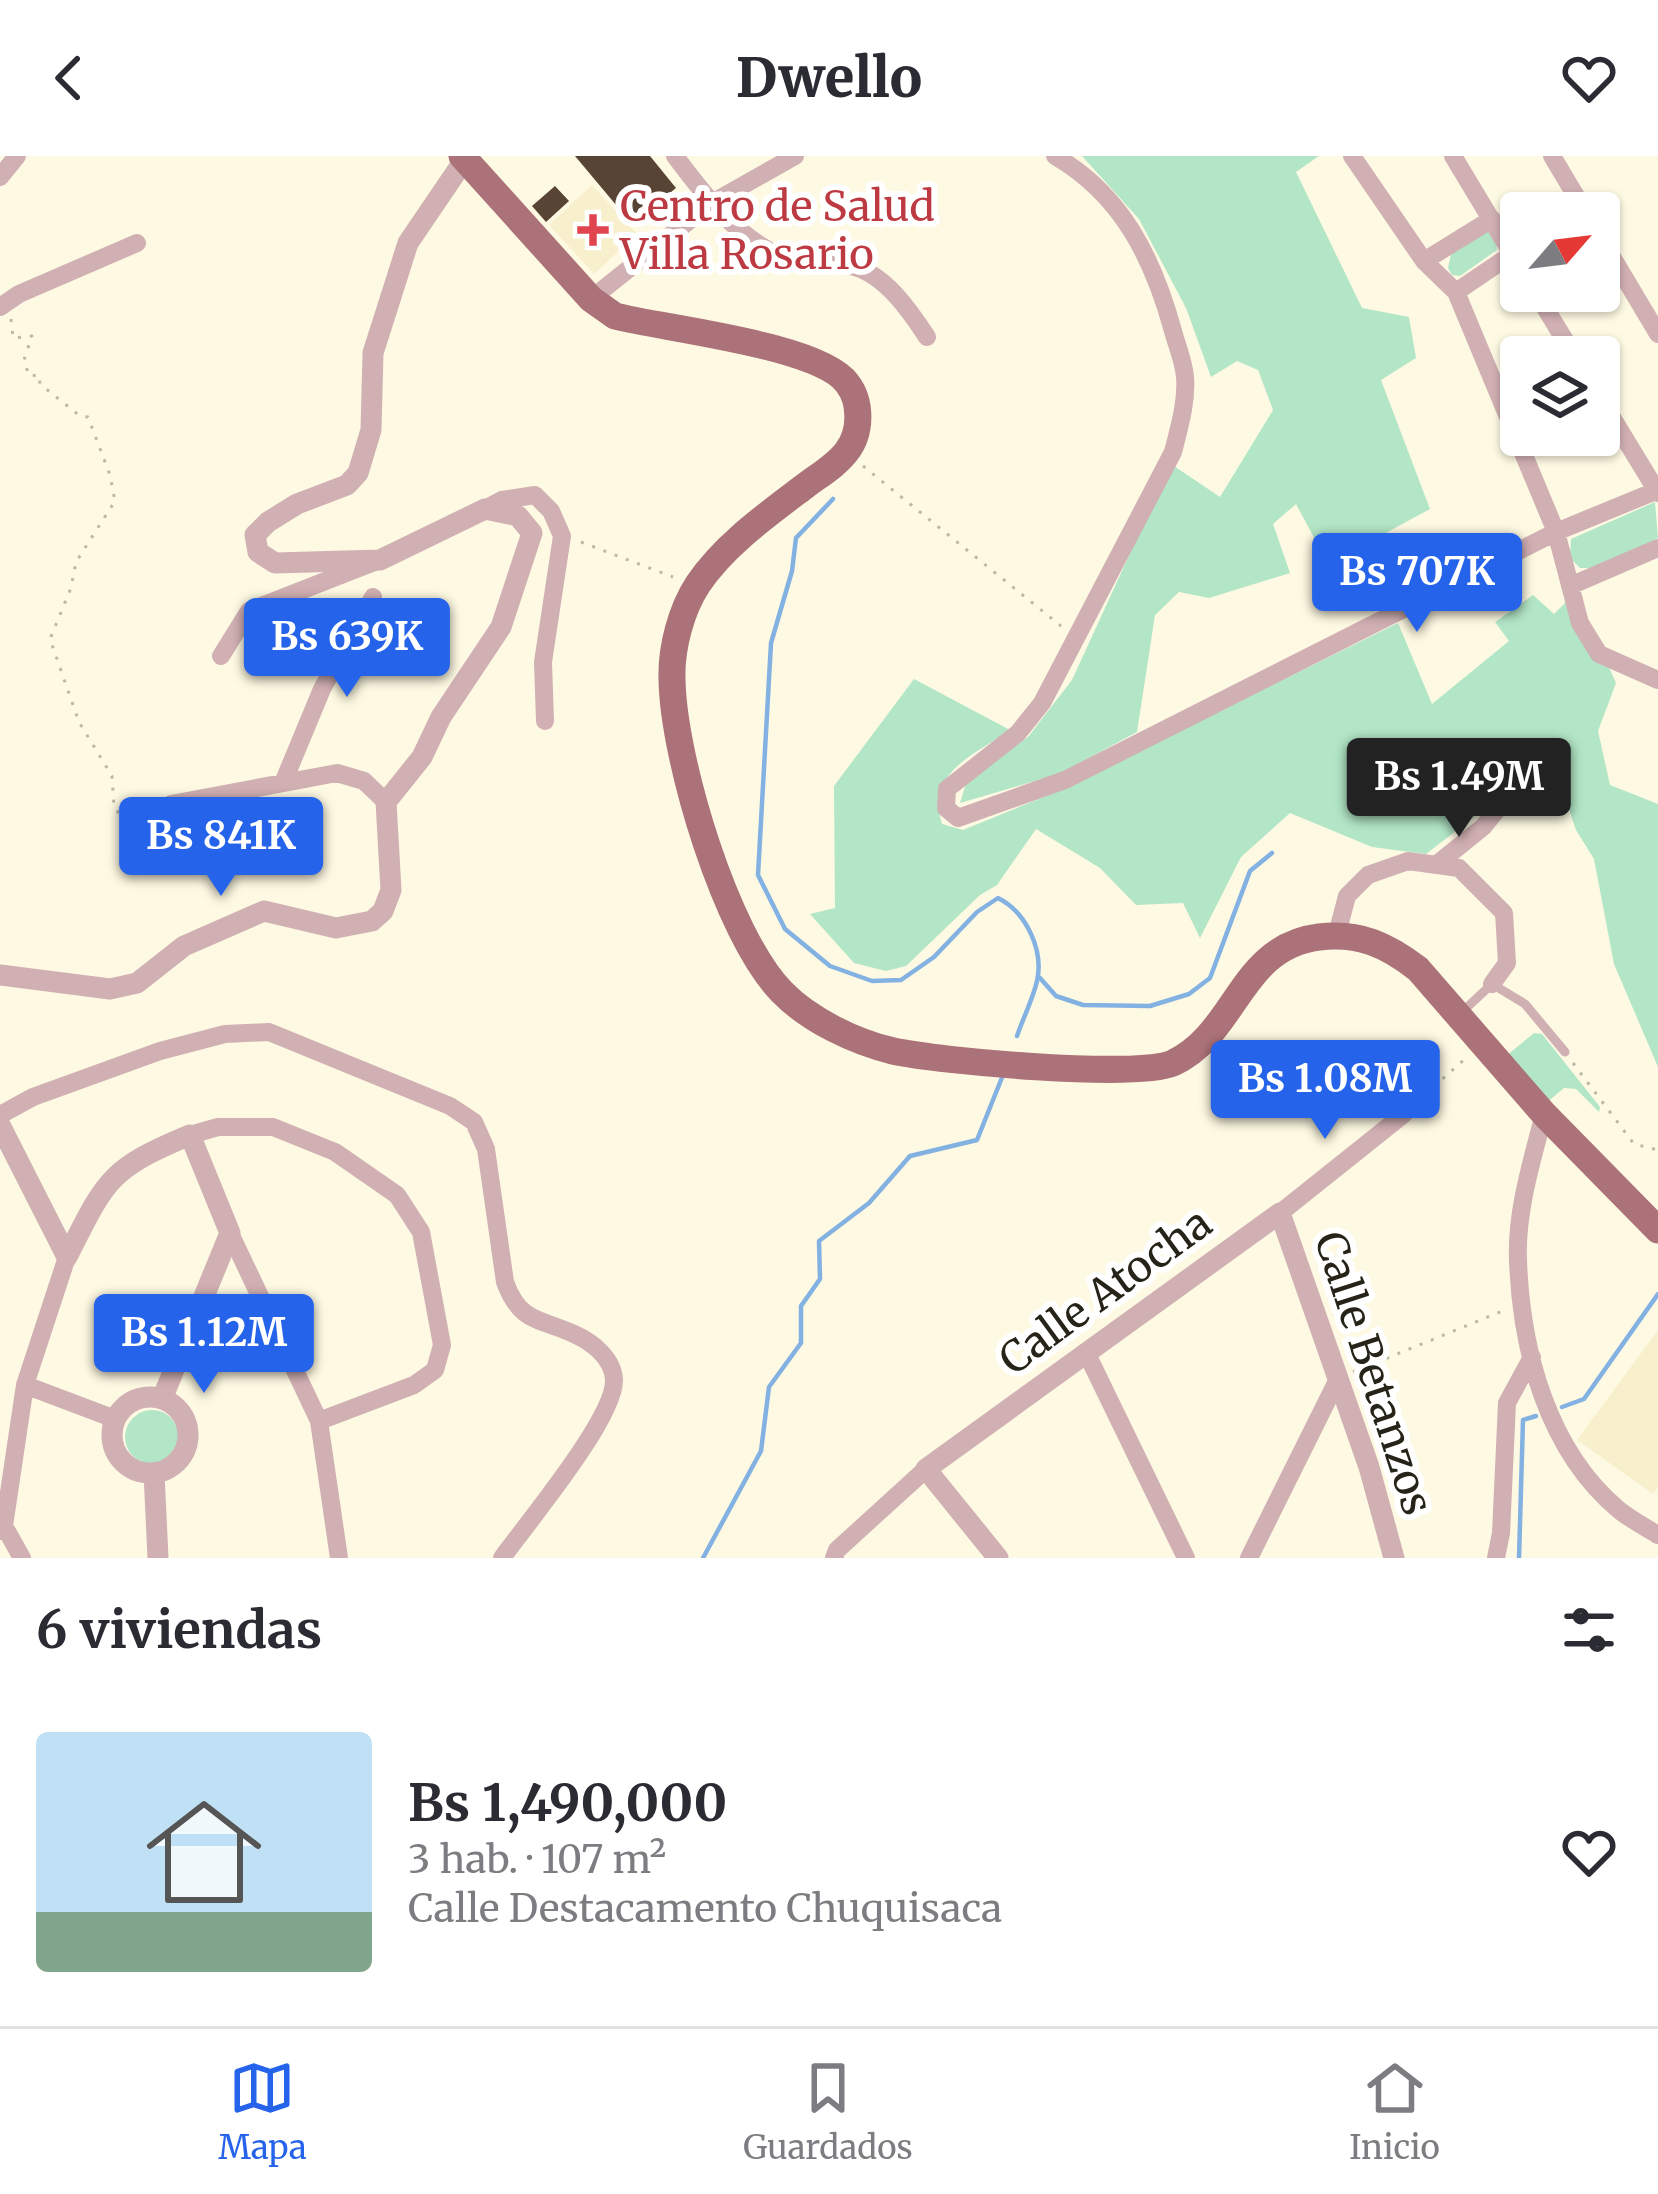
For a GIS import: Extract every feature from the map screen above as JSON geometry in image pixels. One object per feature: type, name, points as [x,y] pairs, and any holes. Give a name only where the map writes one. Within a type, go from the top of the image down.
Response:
[{"type":"main road","points":[[464,157],[591,299],[615,316],[793,353],[822,364],[847,382],[857,404],[858,424],[846,452],[730,548],[698,584],[679,624],[672,677],[680,744],[710,856],[751,950],[782,993],[826,1025],[891,1050],[968,1061],[1093,1068],[1167,1066],[1190,1054],[1211,1033],[1258,966],[1277,950],[1303,939],[1337,934],[1366,938],[1394,950],[1418,969],[1544,1114],[1658,1230]]},
{"type":"street","points":[[0,177],[17,156]]},
{"type":"street","points":[[675,156],[710,204],[760,245],[786,260],[858,268],[904,301],[927,337]]},
{"type":"street","points":[[1055,156],[1081,171],[1118,206],[1140,240],[1168,310],[1186,376],[1182,418],[1173,452],[1118,549],[1042,703],[1018,733],[947,789],[946,808],[958,818],[1065,780],[1556,532],[1658,491],[1620,430]]},
{"type":"street","points":[[1352,156],[1424,261],[1456,292],[1556,532],[1580,623],[1599,655],[1658,680]]},
{"type":"street","points":[[1453,156],[1500,232]]},
{"type":"street","points":[[1552,156],[1573,192]]},
{"type":"street","points":[[380,560],[275,563],[259,551],[256,536],[268,522],[297,504],[347,484],[358,473],[371,430],[373,353],[408,243],[464,157]]},
{"type":"street","points":[[591,299],[710,204],[786,157]]},
{"type":"street","points":[[1424,261],[1492,219]]},
{"type":"street","points":[[0,307],[19,294],[136,243]]},
{"type":"street","points":[[1456,292],[1500,270]]},
{"type":"street","points":[[1620,270],[1658,334]]},
{"type":"street","points":[[221,656],[249,610],[380,560],[502,500],[535,495],[550,511],[562,536],[543,662],[545,722]]},
{"type":"street","points":[[0,975],[110,989],[137,983],[184,946],[264,911],[336,928],[372,921],[383,911],[391,890],[386,802],[422,757],[441,717],[501,627],[532,533],[518,516],[485,509]]},
{"type":"street","points":[[1570,586],[1658,548]]},
{"type":"street","points":[[283,783],[322,689],[373,597]]},
{"type":"street","points":[[171,804],[337,773],[364,781],[386,802]]},
{"type":"street","points":[[1436,865],[1483,827],[1522,779]]},
{"type":"street","points":[[1337,934],[1346,896],[1368,874],[1408,861],[1459,868],[1504,913],[1507,962],[1492,984]]},
{"type":"street","points":[[0,1115],[33,1097],[160,1051],[225,1034],[269,1032],[450,1106],[474,1122],[486,1149],[505,1282],[512,1301],[526,1317],[576,1335],[603,1352],[614,1378],[607,1412],[502,1558]]},
{"type":"street","name":"Calle Atocha","points":[[834,1558],[837,1550],[926,1469],[1280,1213],[1404,1114]]},
{"type":"street","points":[[1544,1114],[1524,1202],[1518,1257],[1532,1358],[1555,1427],[1579,1467],[1619,1510],[1658,1534]]},
{"type":"street","points":[[0,1125],[67,1257]]},
{"type":"street","points":[[22,1558],[2,1528],[25,1385],[67,1257],[111,1178],[138,1157],[218,1127],[273,1127],[334,1152],[398,1195],[421,1232],[442,1345],[435,1370],[414,1384],[320,1421]]},
{"type":"street","points":[[190,1136],[230,1233],[320,1421],[340,1558]]},
{"type":"street","name":"Calle Betanzos","points":[[1280,1213],[1369,1467],[1394,1558]]},
{"type":"street","points":[[162,1399],[230,1233]]},
{"type":"street","points":[[1086,1352],[1186,1558]]},
{"type":"street","points":[[1496,1558],[1508,1403],[1532,1358]]},
{"type":"street","points":[[1249,1558],[1338,1378]]},
{"type":"street","points":[[25,1385],[115,1420]]},
{"type":"street","points":[[162,1399],[182,1414],[188,1439],[177,1463],[154,1473],[140,1472],[119,1458],[113,1446],[115,1420],[129,1403],[162,1399]]},
{"type":"street","points":[[926,1469],[998,1558]]},
{"type":"street","points":[[154,1473],[158,1558]]},
{"type":"lane","points":[[1458,1016],[1492,984],[1525,1004],[1564,1052]]},
{"type":"path","points":[[19,294],[10,331],[13,338],[32,336],[24,361],[29,376],[39,374],[40,384],[80,416],[88,417],[115,501],[76,562],[50,639],[62,680],[79,722],[112,776],[114,806],[122,818],[133,824],[171,804]]},
{"type":"path","points":[[860,465],[1057,623],[1079,634]]},
{"type":"path","points":[[562,536],[698,584]]},
{"type":"path","points":[[1404,1114],[1482,1044]]},
{"type":"path","points":[[1564,1052],[1634,1144],[1658,1150]]},
{"type":"path","points":[[1338,1378],[1523,1302]]},
{"type":"shaded area","name":"Centro de Salud Villa Rosario","points":[[592,185],[637,234],[594,274],[549,225]]},
{"type":"shaded area","points":[[1658,1330],[1658,1487],[1653,1494],[1577,1440]]},
{"type":"green space","points":[[1082,156],[1319,156],[1296,172],[1362,308],[1409,317],[1416,358],[1381,380],[1430,509],[1369,542],[1318,545],[1296,504],[1273,524],[1290,573],[1209,598],[1179,592],[1155,615],[1137,732],[1059,774],[960,803],[968,777],[1028,737],[1072,680],[1171,464],[1220,497],[1273,410],[1258,370],[1237,361],[1211,377],[1186,308],[1139,219]]},
{"type":"green space","points":[[1486,231],[1495,234],[1497,250],[1460,276],[1452,275],[1448,268],[1451,254]]},
{"type":"green space","points":[[1655,502],[1658,538],[1597,568],[1580,568],[1570,558],[1571,539]]},
{"type":"green space","points":[[1575,593],[1616,683],[1598,731],[1610,785],[1658,804],[1658,1067],[1614,964],[1594,859],[1576,830],[1563,792],[1532,759],[1505,793],[1426,854],[1372,847],[1290,813],[1241,857],[1200,938],[1183,903],[1136,905],[1100,868],[1036,829],[997,885],[980,895],[906,966],[886,971],[854,963],[810,914],[835,908],[834,786],[914,679],[1010,730],[968,757],[947,778],[939,806],[942,824],[963,830],[1058,791],[1398,623],[1432,704],[1509,641],[1495,622],[1533,595],[1554,614]]},
{"type":"green space","points":[[1534,1033],[1542,1034],[1600,1107],[1599,1112],[1576,1089],[1564,1088],[1545,1104],[1505,1057]]},
{"type":"green space","points":[[152,1410],[171,1418],[179,1437],[171,1456],[152,1464],[133,1456],[125,1437],[133,1418]]},
{"type":"building","points":[[575,156],[650,156],[676,188],[632,224]]},
{"type":"building","points":[[555,186],[569,201],[546,222],[532,206]]},
{"type":"waterway","points":[[833,499],[796,538],[792,571],[771,643],[758,875],[785,929],[830,966],[872,981],[901,980],[934,957],[977,912],[998,898],[1008,904],[1031,933],[1038,957],[1035,988],[1017,1036]]},
{"type":"waterway","points":[[1040,978],[1056,996],[1083,1005],[1150,1006],[1189,994],[1210,978],[1250,871],[1272,853]]},
{"type":"waterway","points":[[703,1558],[761,1451],[769,1387],[801,1343],[801,1306],[820,1279],[819,1241],[869,1203],[910,1156],[977,1140],[1003,1075]]},
{"type":"waterway","points":[[1562,1407],[1584,1399],[1658,1294]]},
{"type":"waterway","points":[[1519,1558],[1523,1420],[1536,1416]]},
{"type":"place","name":"Centro de Salud Villa Rosario","points":[[593,230]]}]
